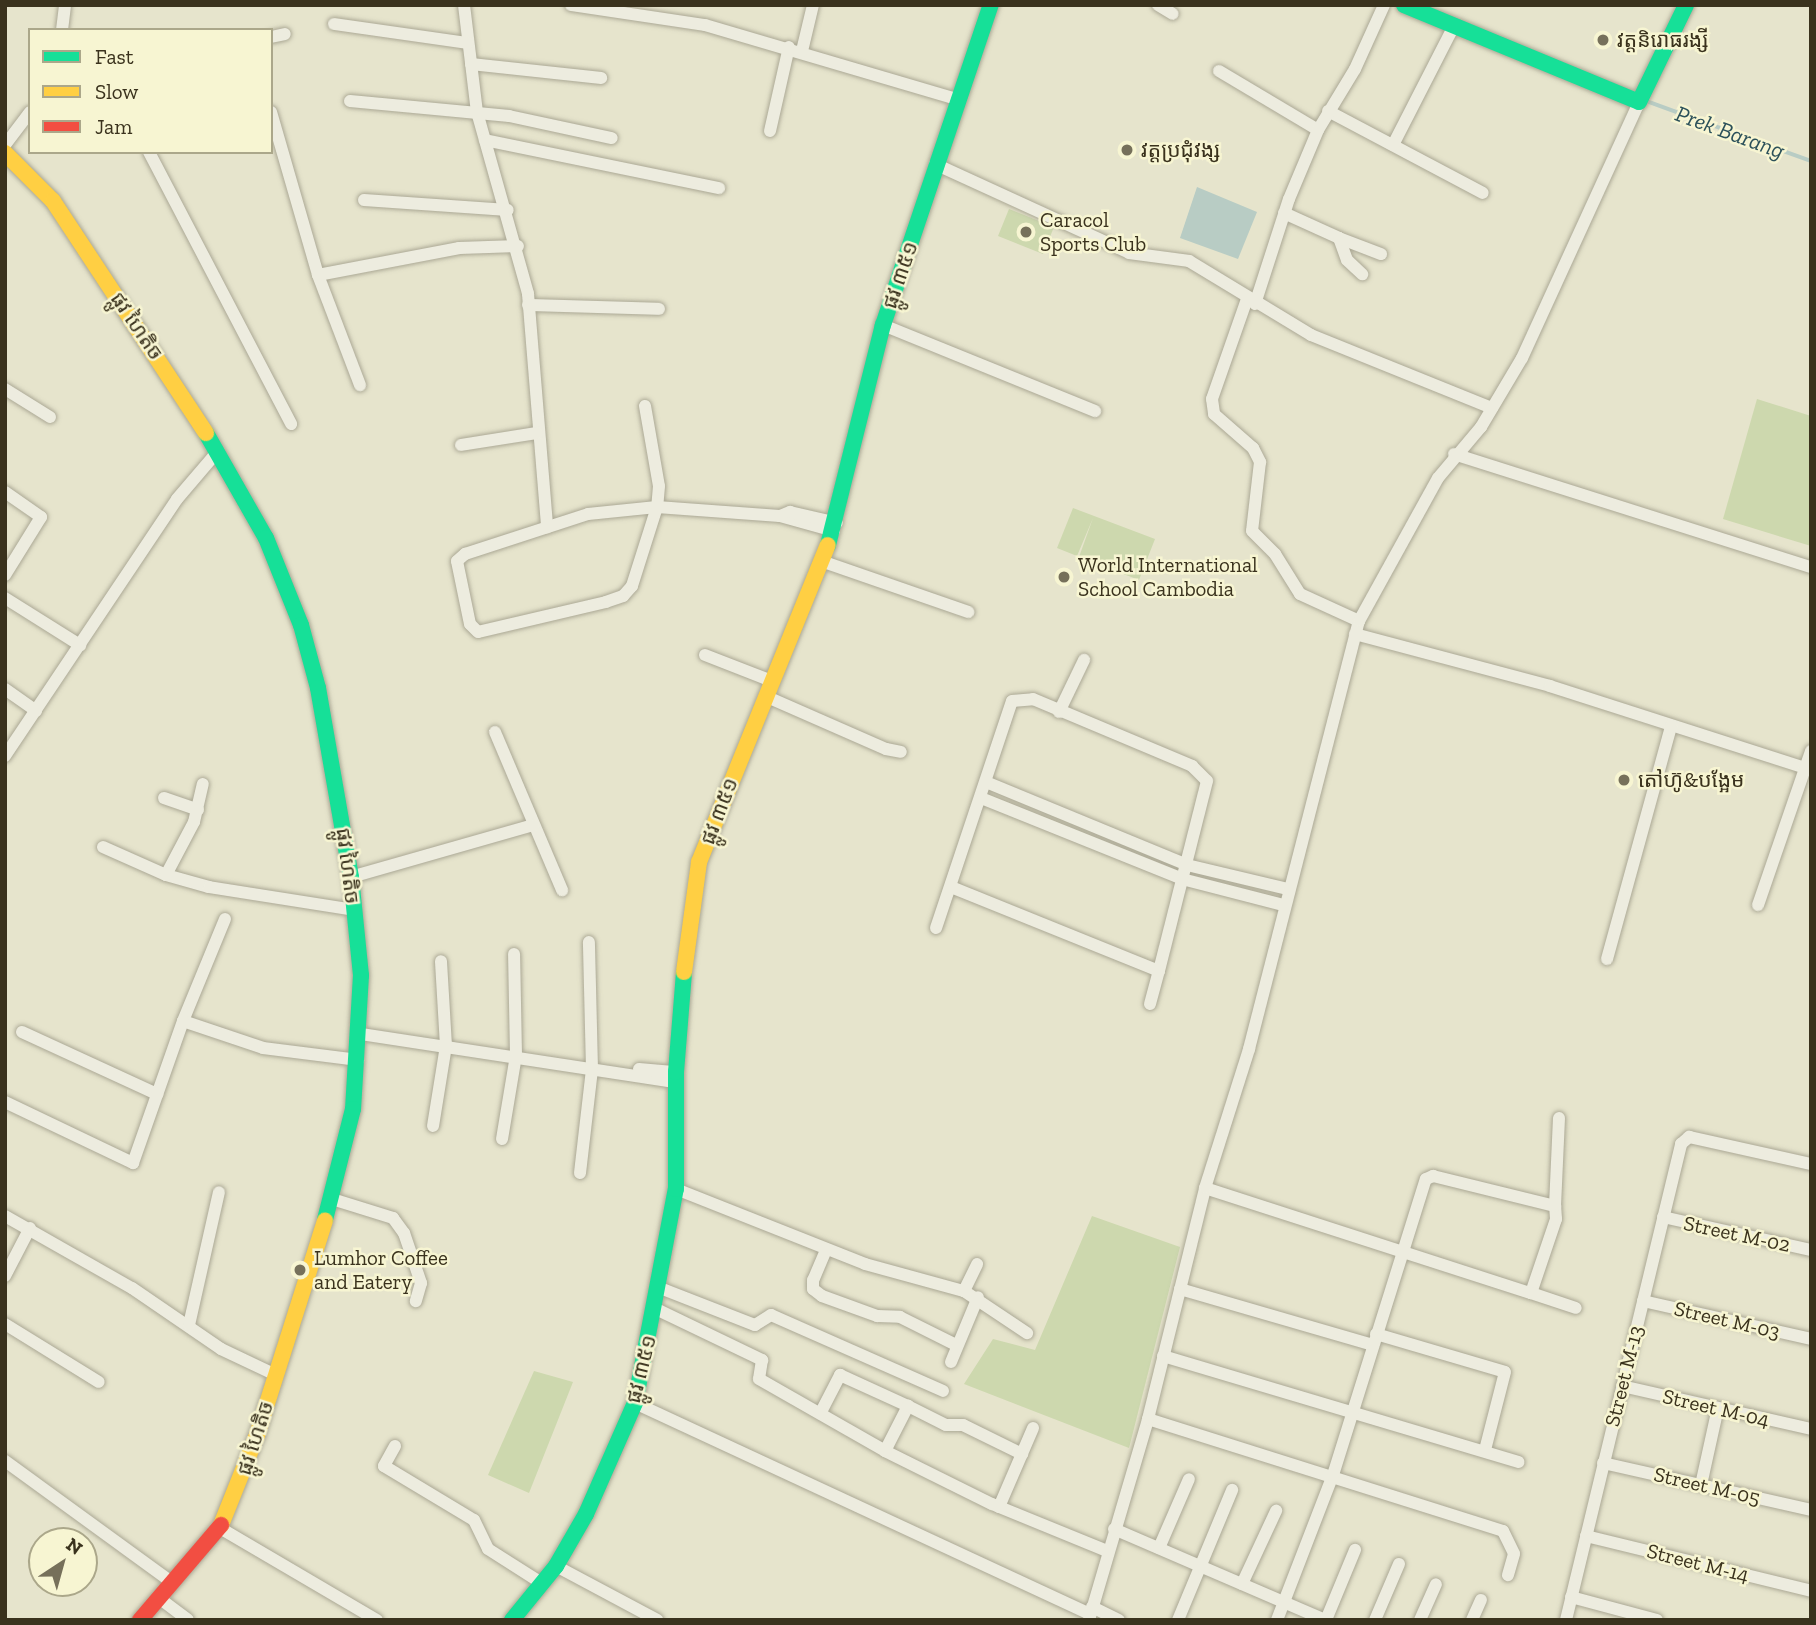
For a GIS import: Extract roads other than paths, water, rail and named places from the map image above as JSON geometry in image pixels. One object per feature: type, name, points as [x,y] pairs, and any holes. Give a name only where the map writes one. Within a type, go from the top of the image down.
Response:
[{"type":"street","points":[[62,28],[65,5]]},
{"type":"street","points":[[464,5],[477,112],[518,246],[528,305],[547,527]]},
{"type":"street","points":[[571,5],[600,7],[705,25],[789,47],[957,99]]},
{"type":"street","points":[[802,51],[813,5]]},
{"type":"street","name":"ផ្លូវ ៣៥១","points":[[512,1620],[556,1566],[586,1514],[635,1403],[656,1309],[676,1189],[676,1077],[689,915],[699,862],[835,527],[883,325],[935,164],[991,5]]},
{"type":"street","points":[[1158,5],[1173,14]]},
{"type":"street","points":[[1384,5],[1355,69],[1318,130],[1212,400],[1214,414],[1253,448],[1260,462],[1252,531],[1275,554],[1300,594],[1357,628],[1807,769]]},
{"type":"street","points":[[1404,5],[1639,102]]},
{"type":"street","points":[[1090,1614],[1148,1419],[1205,1188],[1249,1049],[1283,905],[1357,628],[1454,454],[1474,436],[1522,358],[1686,5]]},
{"type":"street","points":[[334,24],[468,43]]},
{"type":"street","points":[[1393,145],[1454,26]]},
{"type":"street","points":[[273,37],[285,34]]},
{"type":"street","points":[[770,131],[789,47]]},
{"type":"street","points":[[471,64],[601,78]]},
{"type":"street","points":[[1219,71],[1318,130]]},
{"type":"street","points":[[350,101],[477,112],[612,138]]},
{"type":"street","points":[[1328,111],[1483,193]]},
{"type":"street","points":[[5,145],[28,115]]},
{"type":"street","points":[[273,119],[318,275],[360,385]]},
{"type":"street","points":[[485,140],[719,188]]},
{"type":"street","name":"ផ្លូវ ហៃតិច","points":[[5,153],[53,201],[218,451],[266,538],[301,625],[331,750],[351,877],[361,1034],[353,1109],[332,1199],[276,1375],[220,1528],[141,1620]]},
{"type":"street","points":[[150,154],[291,424]]},
{"type":"street","points":[[935,164],[1129,253],[1189,261],[1311,335],[1492,408]]},
{"type":"street","points":[[363,200],[508,210]]},
{"type":"street","points":[[1284,213],[1381,254]]},
{"type":"street","points":[[1339,238],[1347,260],[1362,274]]},
{"type":"street","points":[[318,275],[446,250],[518,246]]},
{"type":"street","points":[[528,305],[659,309]]},
{"type":"street","points":[[883,325],[1095,411]]},
{"type":"street","points":[[5,389],[50,417]]},
{"type":"street","points":[[645,406],[655,448],[657,507],[632,586],[624,596],[478,632],[470,624],[457,561],[588,514],[657,507],[780,516],[790,512],[835,527]]},
{"type":"street","points":[[461,445],[537,433]]},
{"type":"street","points":[[5,756],[177,499],[218,451]]},
{"type":"street","points":[[1454,454],[1811,567]]},
{"type":"street","points":[[5,492],[41,517],[5,575]]},
{"type":"street","points":[[821,561],[968,612]]},
{"type":"street","points":[[5,598],[80,645]]},
{"type":"street","points":[[705,655],[886,750],[901,752]]},
{"type":"street","points":[[1059,712],[1084,660]]},
{"type":"street","points":[[5,690],[36,711]]},
{"type":"street","points":[[936,928],[1012,701],[1033,699],[1201,772],[1207,781],[1150,1004]]},
{"type":"street","points":[[1607,959],[1671,726]]},
{"type":"street","points":[[495,732],[562,890]]},
{"type":"street","points":[[1758,905],[1811,751]]},
{"type":"street","points":[[986,782],[1187,865],[1288,889]]},
{"type":"street","points":[[166,875],[198,810],[203,785]]},
{"type":"street","points":[[163,798],[198,810]]},
{"type":"street","points":[[981,798],[1182,879],[1283,905]]},
{"type":"street","points":[[351,877],[534,825]]},
{"type":"street","points":[[103,847],[166,875],[240,894],[354,910]]},
{"type":"street","points":[[951,887],[1158,971]]},
{"type":"street","points":[[5,1102],[134,1163],[183,1021],[225,919]]},
{"type":"street","points":[[580,1172],[592,1069],[589,942]]},
{"type":"street","points":[[502,1139],[516,1055],[514,954]]},
{"type":"street","points":[[433,1126],[446,1046],[441,961]]},
{"type":"street","points":[[183,1021],[275,1051],[358,1060]]},
{"type":"street","points":[[22,1032],[158,1094]]},
{"type":"street","points":[[361,1034],[516,1055],[592,1069],[622,1072],[629,1068],[676,1077]]},
{"type":"street","points":[[1531,1293],[1556,1219],[1559,1118]]},
{"type":"street","name":"Street M-13","points":[[1566,1620],[1663,1217],[1675,1156],[1689,1137],[1811,1164]]},
{"type":"street","points":[[1277,1620],[1333,1475],[1350,1414],[1429,1176],[1555,1206]]},
{"type":"street","points":[[1205,1188],[1576,1308]]},
{"type":"street","points":[[676,1189],[826,1250],[964,1291],[978,1297],[1027,1333]]},
{"type":"street","points":[[189,1325],[219,1192]]},
{"type":"street","points":[[332,1199],[393,1218],[404,1233],[421,1283],[416,1301]]},
{"type":"street","points":[[5,1216],[30,1228],[189,1325],[221,1349],[276,1375]]},
{"type":"street","name":"Street M-02","points":[[1663,1217],[1811,1250]]},
{"type":"street","points":[[5,1276],[30,1228]]},
{"type":"street","points":[[826,1250],[813,1280],[813,1289],[822,1296],[877,1316],[900,1317],[956,1345]]},
{"type":"street","points":[[964,1291],[977,1264]]},
{"type":"street","points":[[660,1288],[755,1325],[771,1315],[943,1391]]},
{"type":"street","points":[[1180,1289],[1505,1371],[1485,1450]]},
{"type":"street","points":[[951,1362],[978,1297]]},
{"type":"street","name":"Street M-03","points":[[1643,1301],[1811,1339]]},
{"type":"street","points":[[656,1309],[762,1360],[760,1379],[885,1451],[999,1507],[1107,1551]]},
{"type":"street","points":[[5,1324],[99,1382]]},
{"type":"street","points":[[1163,1356],[1350,1414],[1485,1450],[1519,1462]]},
{"type":"street","points":[[821,1412],[840,1375],[946,1425],[963,1425],[1022,1454]]},
{"type":"street","name":"Street M-04","points":[[1622,1386],[1811,1429]]},
{"type":"street","points":[[635,1403],[1090,1614],[1119,1620]]},
{"type":"street","points":[[885,1451],[908,1406]]},
{"type":"street","points":[[1701,1485],[1718,1408]]},
{"type":"street","points":[[1148,1419],[1333,1475],[1503,1531],[1514,1554],[1508,1575]]},
{"type":"street","points":[[999,1507],[1033,1427]]},
{"type":"street","points":[[395,1446],[384,1466],[474,1520],[488,1549],[543,1584]]},
{"type":"street","points":[[5,1461],[173,1583]]},
{"type":"street","name":"Street M-05","points":[[1603,1463],[1811,1510]]},
{"type":"street","points":[[1159,1548],[1189,1479]]},
{"type":"street","points":[[1178,1620],[1232,1490]]},
{"type":"street","points":[[1242,1584],[1276,1511]]},
{"type":"street","points":[[220,1528],[377,1620]]},
{"type":"street","points":[[1114,1530],[1325,1620],[1355,1550]]},
{"type":"street","name":"Street M-14","points":[[1586,1536],[1811,1591]]},
{"type":"street","points":[[1375,1620],[1399,1564]]},
{"type":"street","points":[[556,1566],[657,1620]]},
{"type":"street","points":[[1420,1620],[1436,1584]]},
{"type":"street","points":[[1571,1597],[1657,1620]]},
{"type":"street","points":[[159,1598],[188,1620]]},
{"type":"street","points":[[1472,1620],[1481,1600]]},
{"type":"waterway","name":"Prek Barang","points":[[1649,102],[1811,161]]},
{"type":"place","name":"វត្តនិរោធរង្សី","points":[[1603,40]]},
{"type":"place","name":"វត្តប្រជុំវង្ស","points":[[1127,150]]},
{"type":"place","name":"Caracol Sports Club","points":[[1026,232]]},
{"type":"place","name":"World International School Cambodia","points":[[1064,577]]},
{"type":"place","name":"តៅហ៊ូ&បង្អែម","points":[[1624,780]]},
{"type":"place","name":"Lumhor Coffee and Eatery","points":[[300,1270]]}]
